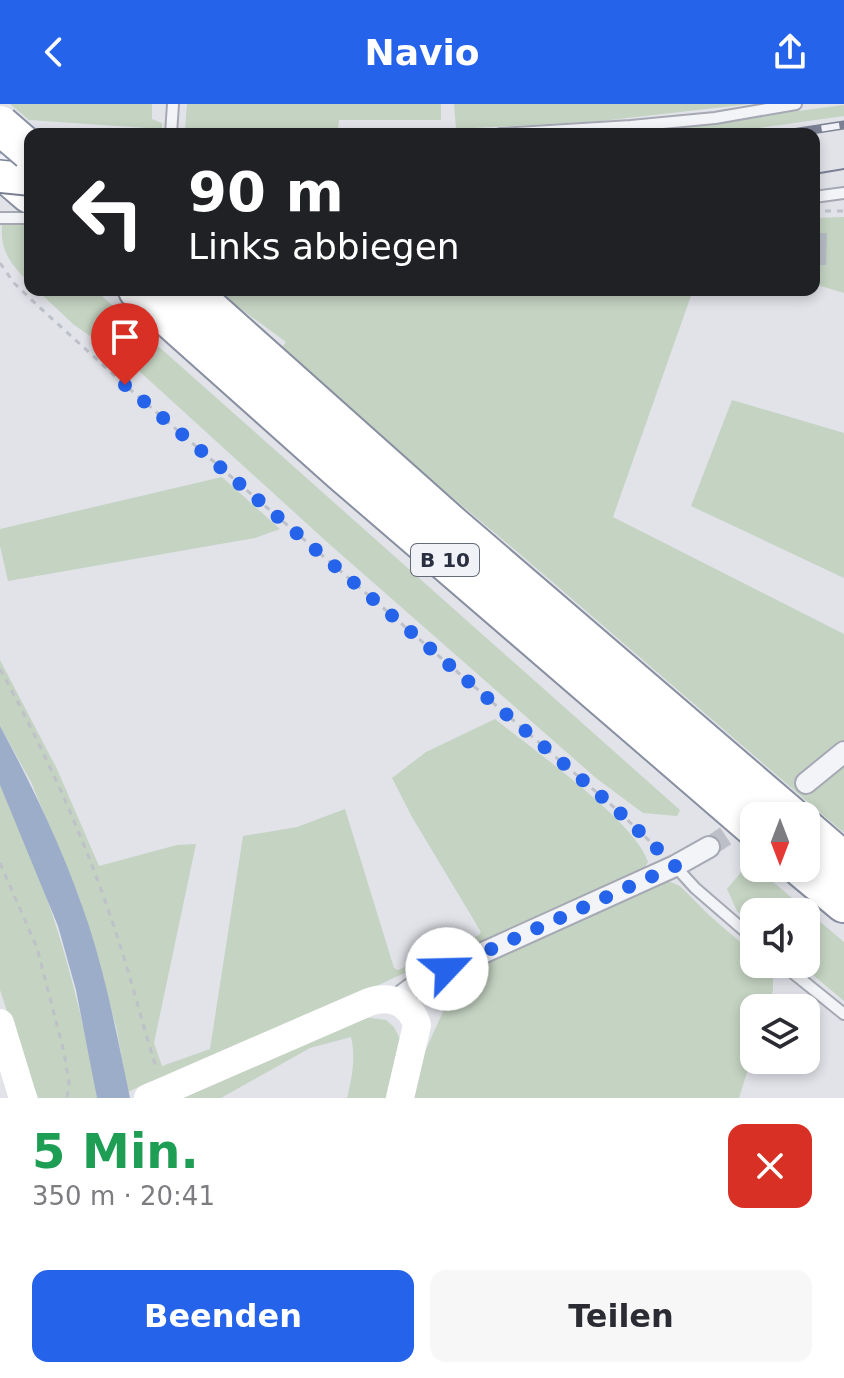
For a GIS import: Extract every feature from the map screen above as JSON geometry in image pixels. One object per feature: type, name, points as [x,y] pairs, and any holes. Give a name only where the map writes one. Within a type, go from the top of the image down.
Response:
[{"type":"highway","points":[[0,125],[24,146]]},
{"type":"highway","points":[[0,168],[24,189]]},
{"type":"highway","name":"B 10","points":[[145,296],[310,443],[774,802]]},
{"type":"highway","name":"B 10","points":[[195,296],[449,523],[776,802]]},
{"type":"highway","points":[[820,835],[844,851]]},
{"type":"highway","name":"B 10","points":[[820,841],[844,862]]},
{"type":"highway","points":[[819,882],[844,903]]},
{"type":"street","points":[[802,802],[844,752]]},
{"type":"street","points":[[396,1000],[423,980],[675,866],[709,847]]},
{"type":"street","points":[[156,1094],[369,1002],[386,999],[396,1000],[409,1010],[417,1025],[400,1098]]},
{"type":"street","points":[[0,1023],[23,1098]]},
{"type":"lane","points":[[171,128],[173,104]]},
{"type":"lane","points":[[597,128],[715,118],[796,104]]},
{"type":"lane","points":[[820,196],[844,193]]},
{"type":"lane","points":[[0,218],[24,218]]},
{"type":"lane","points":[[675,866],[740,927]]},
{"type":"lane","points":[[799,978],[844,1014]]},
{"type":"path","points":[[0,263],[24,293]]},
{"type":"path","points":[[28,296],[125,385],[616,809],[675,866]]},
{"type":"path","points":[[0,669],[60,784],[92,863],[117,933],[156,1094]]},
{"type":"path","points":[[0,863],[37,948],[64,1052],[69,1083],[67,1098]]},
{"type":"green space","points":[[10,104],[152,104],[152,119],[162,123],[162,128],[147,128],[29,120]]},
{"type":"green space","points":[[187,104],[441,104],[441,120],[339,120],[338,128],[185,128]]},
{"type":"green space","points":[[454,104],[750,104],[601,121],[456,128]]},
{"type":"green space","points":[[844,105],[844,116],[759,128],[667,128]]},
{"type":"green space","points":[[844,217],[844,293],[820,286],[820,218]]},
{"type":"green space","points":[[2,225],[24,225],[24,277],[8,258]]},
{"type":"green space","points":[[43,296],[102,296],[680,810],[677,816],[643,813],[596,778],[327,542],[138,370],[73,324]]},
{"type":"green space","points":[[223,296],[691,296],[613,517],[844,634],[844,833],[820,812],[820,802],[808,802],[355,416],[281,349],[286,342]]},
{"type":"green space","points":[[732,400],[844,433],[844,578],[691,506]]},
{"type":"green space","points":[[222,477],[280,529],[255,538],[8,581],[0,546],[0,529]]},
{"type":"green space","points":[[0,660],[57,769],[99,866],[177,845],[196,844],[154,1043],[162,1066],[210,1049],[243,836],[297,827],[345,809],[394,968],[398,970],[479,935],[481,932],[392,778],[426,752],[495,719],[604,807],[639,845],[648,862],[643,870],[492,938],[398,976],[250,1044],[128,1092],[116,1026],[80,900],[31,782],[0,726]]},
{"type":"green space","points":[[0,785],[33,860],[60,938],[81,1017],[97,1098],[39,1098],[31,1084],[0,990]]},
{"type":"green space","points":[[740,873],[740,882],[773,882],[792,898],[740,898],[740,914],[727,889]]},
{"type":"green space","points":[[668,881],[680,886],[740,942],[740,978],[773,978],[772,994],[740,994],[740,1074],[746,1074],[739,1098],[411,1098],[417,1069],[447,1003],[466,978],[492,960],[649,886]]},
{"type":"green space","points":[[820,922],[844,942],[844,1001],[817,978],[820,978]]},
{"type":"green space","points":[[364,1017],[386,1020],[400,1039],[392,1098],[347,1098],[353,1068],[351,1037],[310,1048],[221,1098],[183,1098]]},
{"type":"water","points":[[0,726],[49,824],[80,900],[107,990],[130,1098],[97,1098],[76,990],[58,926],[0,785]]},
{"type":"building","points":[[820,233],[827,233],[826,265],[820,265]]},
{"type":"tunnel","points":[[709,847],[740,826]]},
{"type":"tram line","points":[[820,173],[844,169]]},
{"type":"tram line","points":[[0,193],[24,195]]},
{"type":"railway","points":[[820,129],[844,125]]},
{"type":"railway","points":[[0,156],[24,158]]},
{"type":"route","points":[[125,385],[616,809],[675,866],[447,969]]}]
